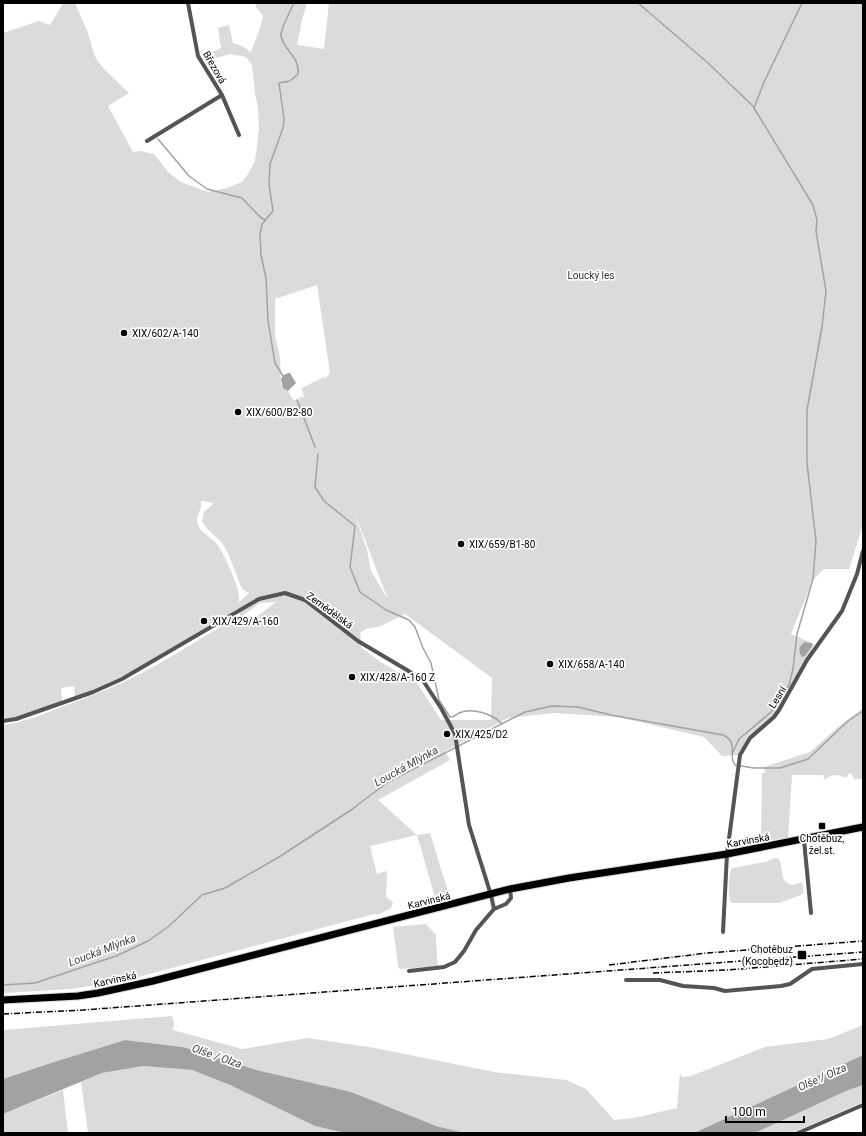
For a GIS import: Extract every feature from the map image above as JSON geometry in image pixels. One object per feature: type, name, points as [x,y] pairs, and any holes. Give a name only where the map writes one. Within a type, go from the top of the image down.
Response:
[{"type":"main road","name":"Karvinská","points":[[3,1000],[57,998],[98,993],[153,981],[510,889],[583,875],[728,854],[863,827]]},
{"type":"street","name":"Březová","points":[[188,3],[198,56],[222,95],[239,134]]},
{"type":"street","points":[[147,141],[222,95]]},
{"type":"street","name":"Lesní","points":[[723,932],[728,854],[740,755],[750,738],[780,710],[807,660],[842,610],[857,574],[863,551]]},
{"type":"street","name":"Zemědělská","points":[[3,721],[16,719],[93,692],[122,679],[259,599],[285,593],[305,600],[358,641],[422,679],[441,708],[455,734],[469,826],[494,909]]},
{"type":"street","points":[[804,840],[810,913]]},
{"type":"street","points":[[409,971],[444,967],[455,962],[476,930],[494,909],[506,904],[511,898],[510,889]]},
{"type":"street","points":[[626,980],[660,980],[683,986],[714,988],[725,991],[782,986],[790,984],[812,969],[863,964]]},
{"type":"street","points":[[798,1133],[863,1105]]},
{"type":"street","points":[[806,1129],[810,1133]]},
{"type":"green space","name":"Loucký les","points":[[63,3],[75,3],[88,33],[97,60],[103,68],[129,93],[108,106],[133,152],[140,151],[154,154],[169,173],[181,182],[208,192],[227,188],[242,182],[255,161],[259,129],[258,107],[252,65],[246,57],[230,54],[217,58],[212,52],[221,48],[218,28],[229,25],[233,43],[242,46],[251,52],[263,16],[255,6],[258,3],[307,3],[297,45],[324,49],[329,3],[863,3],[863,525],[849,569],[824,569],[813,580],[791,634],[814,644],[807,660],[779,710],[750,738],[740,755],[722,756],[704,737],[618,717],[554,713],[508,718],[445,751],[450,760],[378,800],[417,835],[370,846],[377,874],[387,871],[386,897],[393,903],[390,909],[379,914],[374,914],[127,980],[71,989],[3,993],[3,725],[41,715],[120,684],[151,668],[241,616],[237,609],[136,670],[75,698],[74,686],[61,688],[62,703],[14,718],[3,719],[3,33],[39,21],[50,25]],"holes":[[[317,285],[330,373],[326,378],[324,377],[302,388],[304,398],[301,396],[299,399],[293,400],[288,391],[281,384],[280,357],[275,335],[275,299]],[[201,501],[214,503],[204,512],[202,521],[224,546],[232,562],[242,589],[249,593],[238,603],[239,597],[236,585],[223,553],[216,543],[199,528],[197,519]],[[354,511],[387,598],[371,571],[367,550]],[[276,602],[255,618],[242,616],[260,603]],[[405,614],[492,678],[491,720],[441,720],[417,683],[382,663],[362,648],[360,633],[366,629],[381,626]]]},
{"type":"green space","points":[[863,708],[863,779],[854,779],[851,773],[848,774],[847,778],[836,775],[830,776],[825,780],[823,775],[792,775],[788,838],[761,842],[762,773],[765,773],[764,767],[810,752],[838,727]]},
{"type":"green space","points":[[430,833],[450,898],[436,901],[417,835]]},
{"type":"green space","points":[[778,858],[780,862],[785,880],[793,885],[802,882],[804,892],[801,895],[779,903],[731,903],[729,896],[729,885],[732,868],[766,862]]},
{"type":"green space","points":[[426,924],[436,935],[438,966],[400,969],[398,967],[393,927]]},
{"type":"green space","points":[[172,1016],[174,1023],[173,1030],[242,1049],[308,1038],[375,1048],[494,1072],[566,1080],[586,1089],[614,1120],[634,1118],[677,1108],[680,1073],[682,1077],[691,1076],[765,1047],[828,1039],[863,1025],[863,1055],[694,1133],[465,1133],[436,1126],[183,1047],[125,1040],[3,1079],[3,1030]]},
{"type":"green space","points":[[143,1066],[192,1070],[230,1085],[315,1126],[345,1133],[88,1133],[81,1082],[102,1073]]},
{"type":"green space","points":[[863,1085],[863,1102],[792,1133],[755,1133],[846,1091]]},
{"type":"green space","points":[[63,1090],[68,1133],[3,1133],[3,1114]]},
{"type":"water","points":[[290,373],[296,383],[288,391],[283,388],[281,379]]},
{"type":"water","points":[[805,642],[813,645],[805,656],[802,657],[799,649]]},
{"type":"water","points":[[125,1040],[183,1047],[260,1071],[351,1092],[436,1126],[465,1133],[345,1133],[315,1126],[230,1085],[192,1070],[143,1066],[102,1073],[3,1114],[3,1079]]},
{"type":"water","name":"Olše / Olza","points":[[863,1055],[863,1085],[846,1091],[755,1133],[694,1133]]},
{"type":"waterway","points":[[283,376],[275,363],[268,321],[266,278],[261,255],[260,235],[262,224],[273,211],[269,184],[270,164],[283,128],[284,119],[279,83],[290,81],[298,74],[298,67],[294,57],[284,45],[281,35],[284,24],[294,3]]},
{"type":"waterway","points":[[638,3],[708,63],[754,107]]},
{"type":"waterway","points":[[733,752],[739,739],[771,712],[789,685],[793,669],[797,634],[813,579],[816,541],[807,463],[807,410],[822,327],[826,291],[816,231],[817,220],[813,205],[754,108],[764,82],[802,3]]},
{"type":"waterway","points":[[158,139],[189,176],[207,189],[242,198],[260,217],[265,220]]},
{"type":"waterway","points":[[297,400],[315,447]]},
{"type":"waterway","points":[[318,454],[315,487],[324,501],[355,526],[350,567],[360,592],[386,610],[409,620],[415,627],[423,648],[431,663],[439,700],[450,717],[464,711],[476,711],[493,717],[502,724]]},
{"type":"waterway","name":"Loucká Mlýnka","points":[[3,985],[35,983],[116,956],[148,941],[168,927],[202,895],[225,888],[279,857],[351,810],[388,782],[525,712],[552,706],[578,707],[611,715],[723,735],[731,742],[732,757],[735,765],[754,768],[780,768],[808,759],[848,721],[863,711]]},
{"type":"railway","points":[[609,965],[707,953],[863,941]]},
{"type":"railway","points":[[3,1014],[83,1010],[863,952]]},
{"type":"railway","points":[[653,973],[728,970],[863,959]]},
{"type":"place","name":"XIX/602/A-140","points":[[124,333]]},
{"type":"place","name":"XIX/600/B2-80","points":[[238,412]]},
{"type":"place","name":"XIX/659/B1-80","points":[[461,544]]},
{"type":"place","name":"XIX/429/A-160","points":[[204,621]]},
{"type":"place","name":"XIX/658/A-140","points":[[550,664]]},
{"type":"place","name":"XIX/428/A-160 Z","points":[[352,677]]},
{"type":"place","name":"XIX/425/D2","points":[[447,734]]},
{"type":"place","name":"Chotěbuz, žel.st.","points":[[822,826]]},
{"type":"place","name":"Chotěbuz (Kocobędz)","points":[[802,955]]}]
